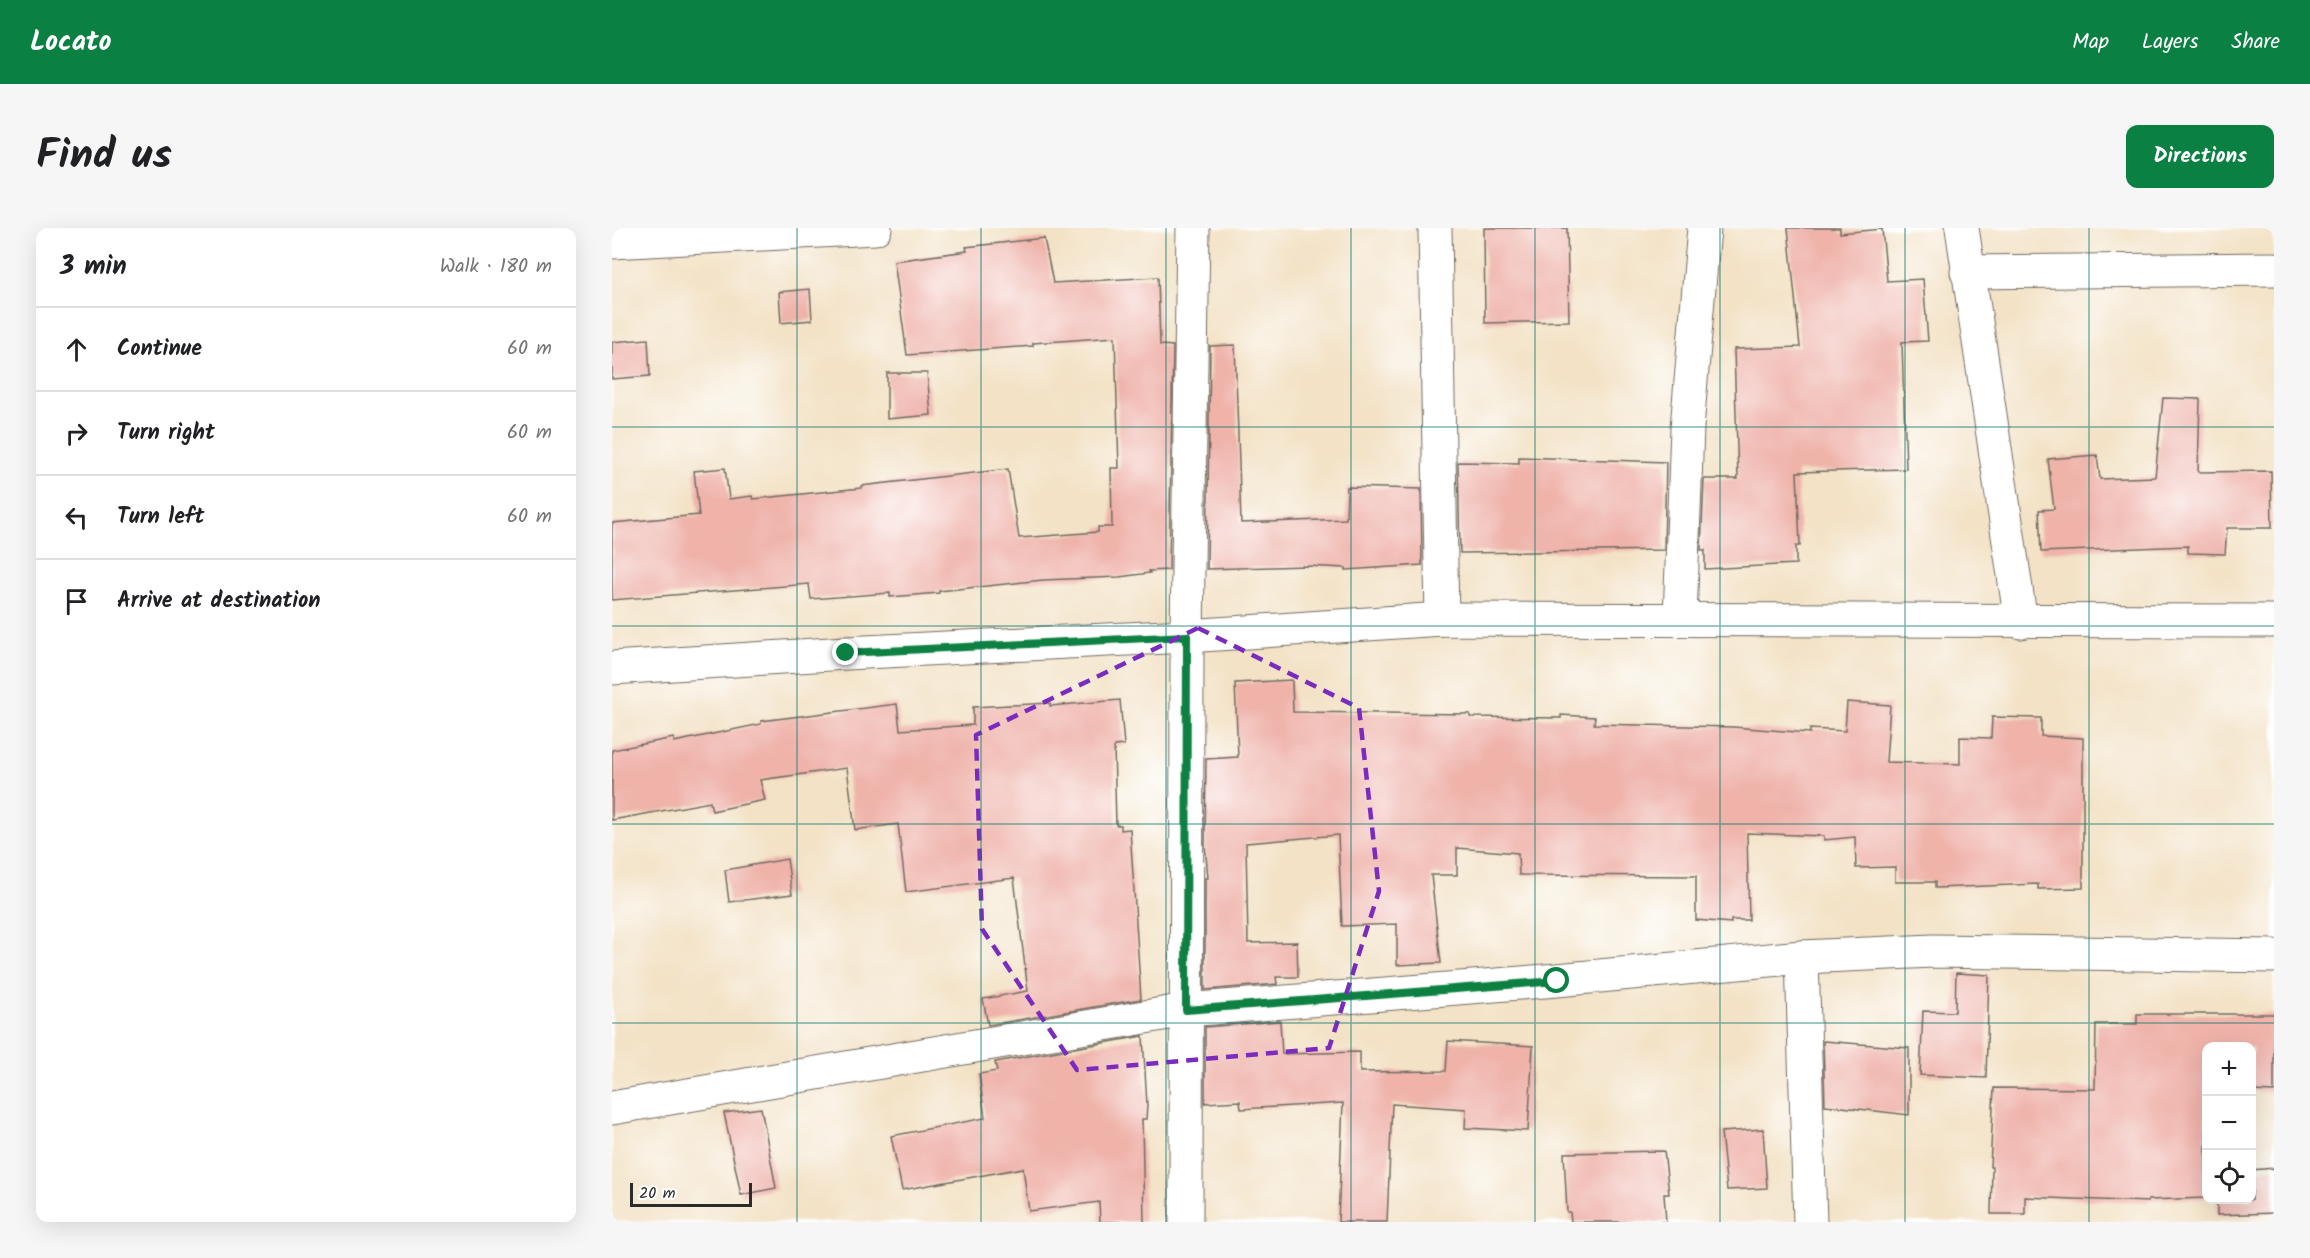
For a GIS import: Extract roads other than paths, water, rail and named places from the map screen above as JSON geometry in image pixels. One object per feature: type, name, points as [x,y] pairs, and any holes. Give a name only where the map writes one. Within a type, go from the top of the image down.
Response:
[{"type":"street","points":[[612,242],[875,228]]},
{"type":"street","points":[[1186,1222],[1187,636],[1193,228]]},
{"type":"street","points":[[1435,228],[1442,618]]},
{"type":"street","points":[[1680,619],[1687,428],[1704,228]]},
{"type":"street","points":[[1962,228],[2021,622]]},
{"type":"street","points":[[1967,272],[2274,269]]},
{"type":"street","points":[[612,668],[846,653],[1187,636],[1442,618],[2021,622],[2274,621]]},
{"type":"street","points":[[612,1108],[1186,1010],[1557,981],[1802,957],[1933,951],[2274,956]]},
{"type":"street","points":[[1802,957],[1810,1222]]}]
